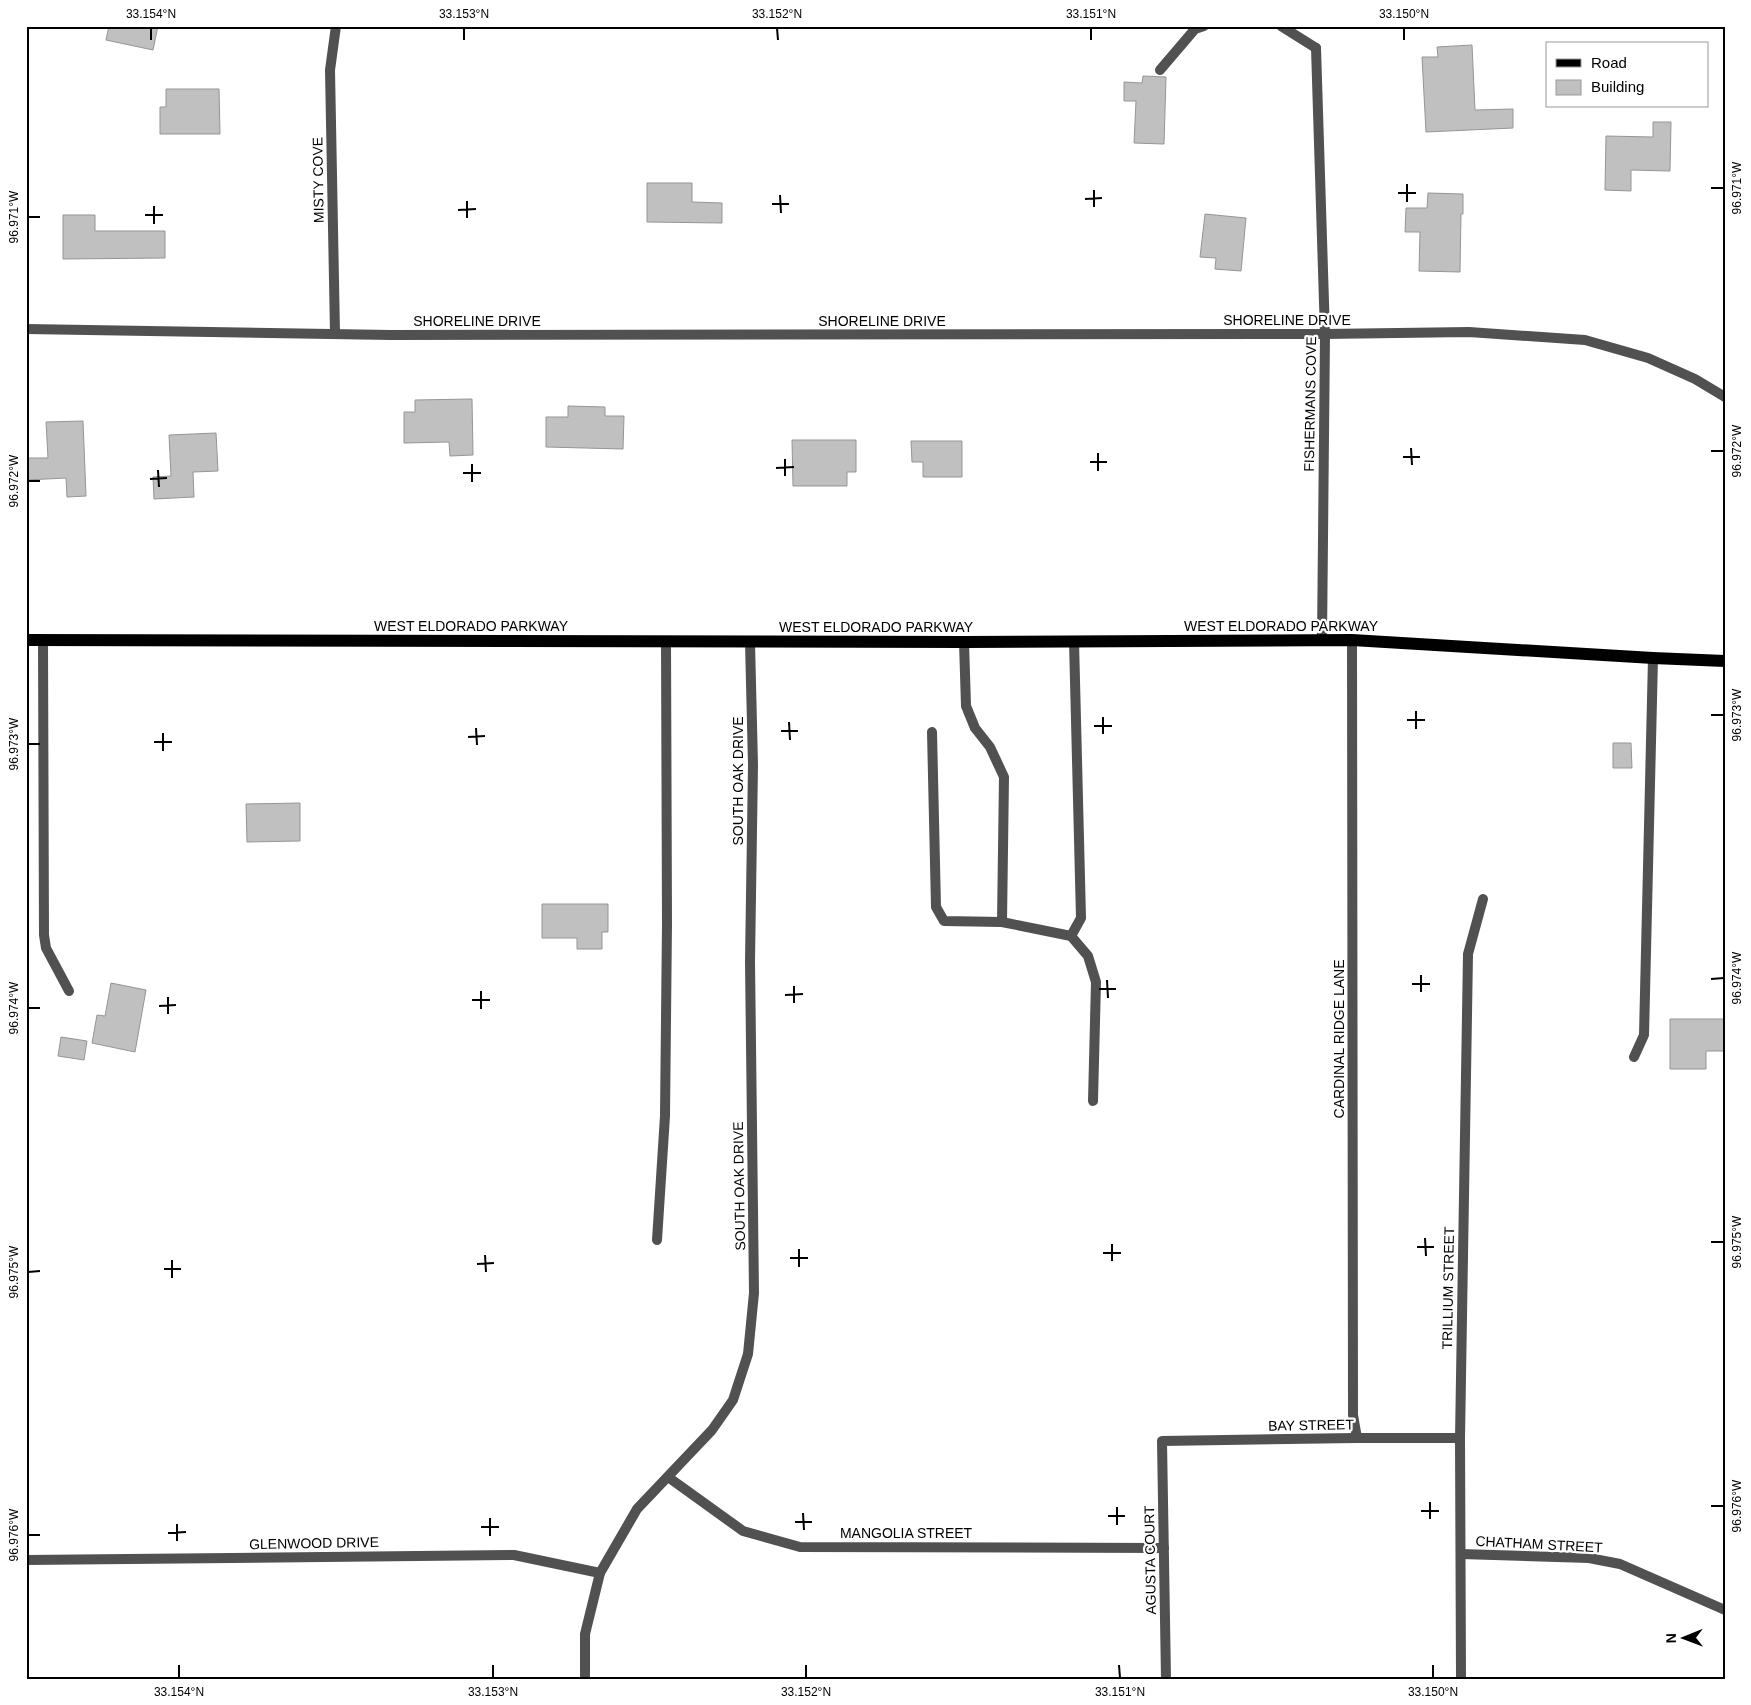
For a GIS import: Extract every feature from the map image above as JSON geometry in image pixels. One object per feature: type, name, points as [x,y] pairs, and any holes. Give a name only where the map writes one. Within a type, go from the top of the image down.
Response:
[{"type":"main road","name":"WEST ELDORADO PARKWAY","points":[[26,640],[964,642],[1352,640],[1725,661]]},
{"type":"street","name":"MISTY COVE","points":[[335,333],[330,70],[336,26]]},
{"type":"street","points":[[1160,70],[1195,29],[1204,26]]},
{"type":"street","name":"FISHERMANS COVE","points":[[1281,26],[1316,48],[1325,334],[1322,640]]},
{"type":"street","name":"SHORELINE DRIVE","points":[[26,329],[391,335],[1325,334],[1469,332],[1585,340],[1648,358],[1695,379],[1725,397]]},
{"type":"street","points":[[44,640],[44,935],[46,948],[69,991]]},
{"type":"street","name":"CARDINAL RIDGE LANE","points":[[1352,640],[1353,1414],[1357,1438]]},
{"type":"street","points":[[657,1240],[665,1116],[667,922],[666,641]]},
{"type":"street","points":[[1071,936],[1082,918],[1074,641]]},
{"type":"street","name":"SOUTH OAK DRIVE","points":[[585,1679],[585,1634],[600,1573],[637,1509],[712,1430],[733,1400],[748,1354],[753,1302],[750,961],[753,765],[750,642]]},
{"type":"street","points":[[964,642],[966,706],[975,728],[990,747],[1004,777],[1002,922]]},
{"type":"street","points":[[1634,1057],[1644,1035],[1653,658]]},
{"type":"street","points":[[932,732],[936,907],[944,921],[1002,922],[1071,936],[1088,956],[1096,982],[1092,1102]]},
{"type":"street","name":"TRILLIUM STREET","points":[[1461,1679],[1460,1438],[1468,954],[1483,899]]},
{"type":"street","name":"BAY STREET","points":[[1162,1441],[1460,1438]]},
{"type":"street","name":"AGUSTA COURT","points":[[1162,1441],[1166,1679]]},
{"type":"street","name":"MANGOLIA STREET","points":[[668,1477],[743,1531],[800,1547],[1164,1548]]},
{"type":"street","name":"CHATHAM STREET","points":[[1461,1554],[1589,1558],[1612,1562],[1650,1576],[1725,1610]]},
{"type":"street","name":"GLENWOOD DRIVE","points":[[26,1560],[514,1555],[600,1573]]},
{"type":"building","points":[[109,26],[158,26],[153,50],[106,40]]},
{"type":"building","points":[[1472,45],[1475,110],[1513,109],[1513,128],[1426,132],[1422,57],[1438,57],[1437,47]]},
{"type":"building","points":[[1143,76],[1166,77],[1164,144],[1134,143],[1136,101],[1124,101],[1124,82],[1142,83]]},
{"type":"building","points":[[166,89],[219,89],[220,134],[160,134],[160,107],[166,107]]},
{"type":"building","points":[[1653,122],[1671,122],[1670,171],[1631,170],[1631,191],[1605,190],[1606,136],[1653,137]]},
{"type":"building","points":[[647,183],[692,183],[692,202],[722,203],[722,223],[647,222]]},
{"type":"building","points":[[1428,193],[1463,194],[1460,272],[1419,271],[1420,232],[1405,232],[1406,208],[1427,208]]},
{"type":"building","points":[[1205,214],[1246,218],[1241,271],[1215,269],[1216,258],[1200,257]]},
{"type":"building","points":[[63,215],[95,215],[95,231],[165,231],[165,258],[63,259]]},
{"type":"building","points":[[472,399],[473,455],[450,456],[449,442],[404,443],[404,412],[415,412],[415,400]]},
{"type":"building","points":[[568,406],[605,407],[605,416],[624,416],[623,449],[546,447],[546,417],[568,417]]},
{"type":"building","points":[[83,421],[86,496],[67,497],[66,478],[26,480],[26,458],[48,458],[46,422]]},
{"type":"building","points":[[216,433],[218,471],[193,472],[194,497],[154,499],[153,477],[171,476],[169,435]]},
{"type":"building","points":[[792,440],[856,440],[856,472],[847,472],[847,486],[793,486]]},
{"type":"building","points":[[911,441],[962,441],[962,477],[923,477],[923,462],[912,462]]},
{"type":"building","points":[[1613,743],[1631,743],[1632,768],[1613,768]]},
{"type":"building","points":[[300,803],[300,841],[247,842],[246,804]]},
{"type":"building","points":[[542,904],[608,904],[608,932],[602,932],[602,949],[577,949],[577,938],[542,938]]},
{"type":"building","points":[[111,983],[146,990],[135,1052],[92,1043],[97,1015],[105,1016]]},
{"type":"building","points":[[1670,1019],[1725,1019],[1725,1051],[1706,1051],[1706,1069],[1670,1069]]},
{"type":"building","points":[[61,1037],[87,1041],[84,1060],[58,1056]]}]
